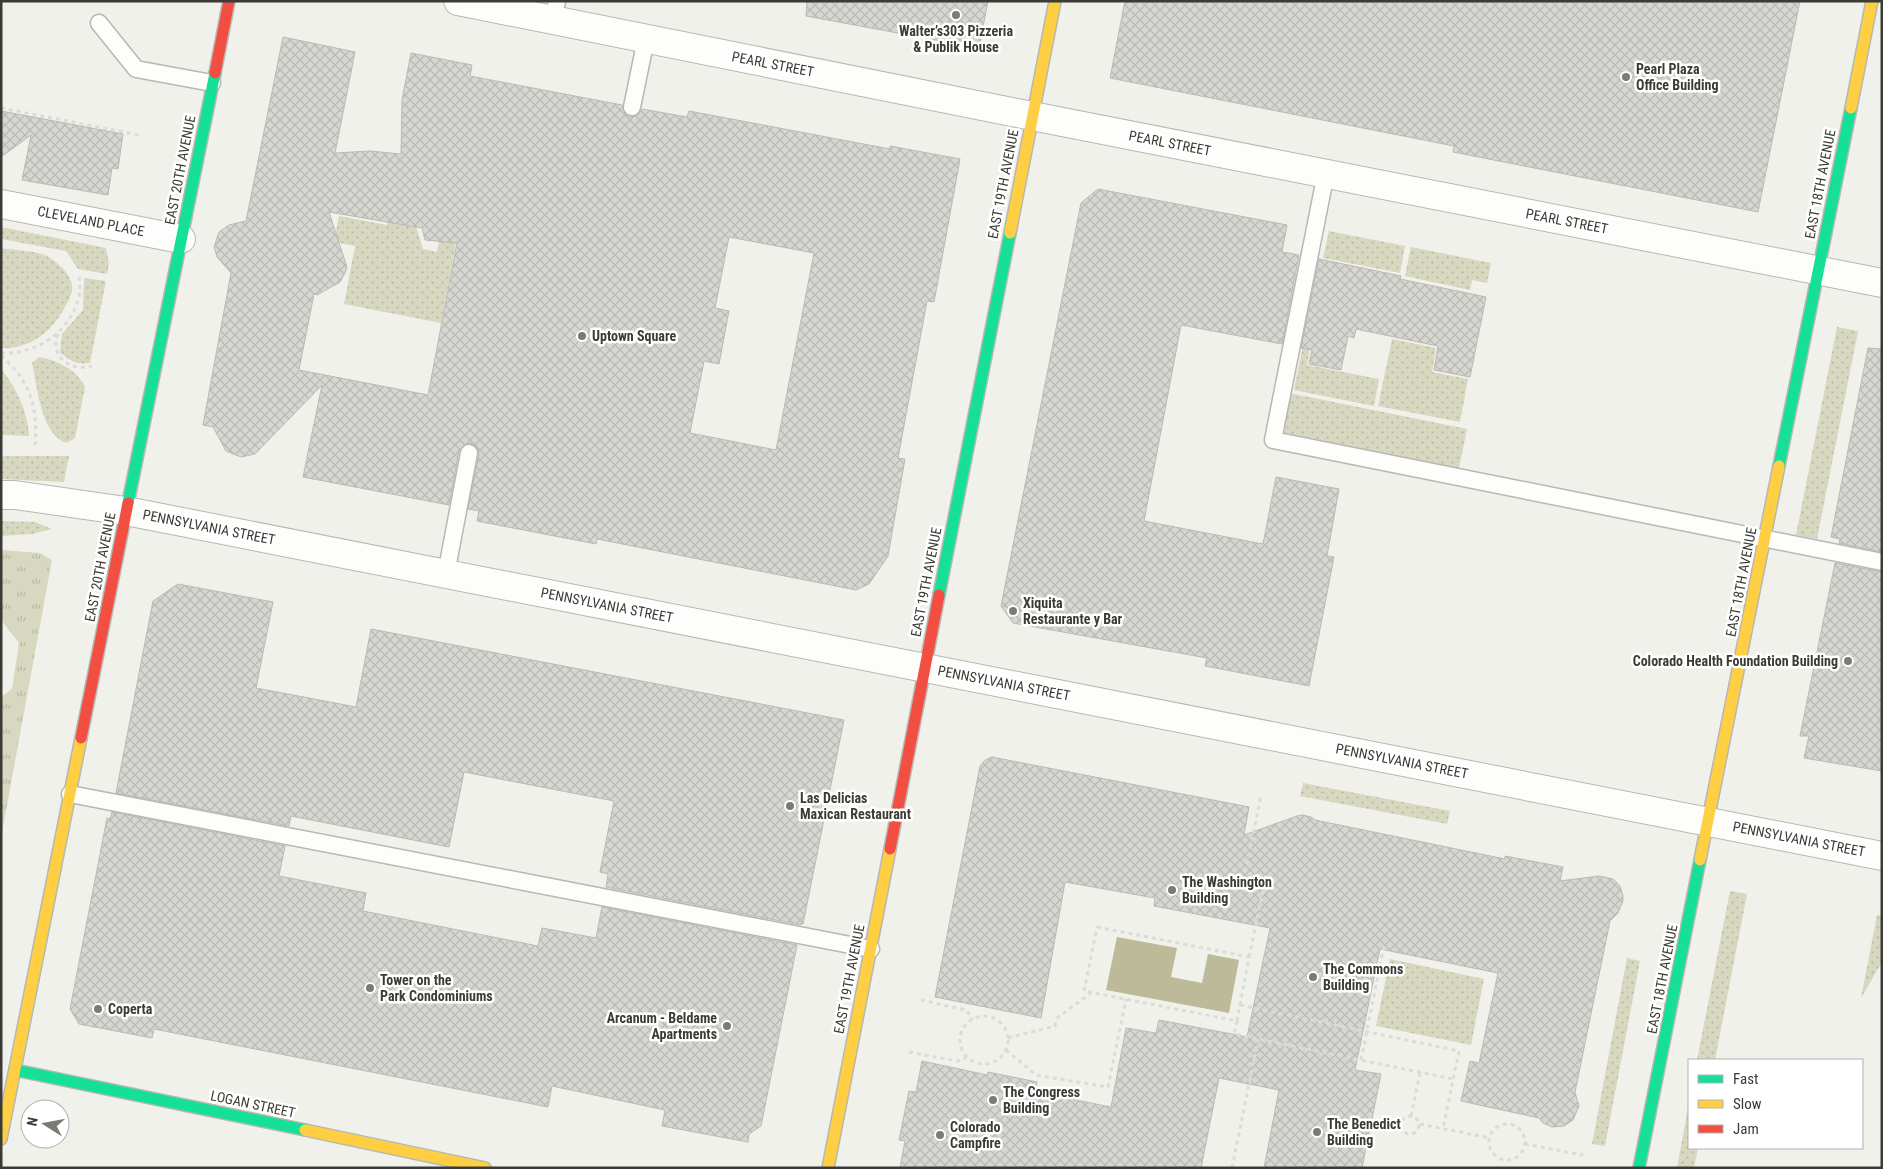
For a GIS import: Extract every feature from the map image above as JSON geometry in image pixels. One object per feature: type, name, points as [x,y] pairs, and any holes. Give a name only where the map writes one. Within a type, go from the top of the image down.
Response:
[{"type":"street","name":"EAST 20TH AVENUE","points":[[1,1139],[229,1]]},
{"type":"street","name":"PEARL STREET","points":[[458,1],[555,11],[646,39],[1882,283]]},
{"type":"street","name":"EAST 19TH AVENUE","points":[[828,1168],[1055,1]]},
{"type":"street","name":"EAST 18TH AVENUE","points":[[1639,1168],[1818,270],[1875,10]]},
{"type":"street","name":"CLEVELAND PLACE","points":[[1,204],[181,239]]},
{"type":"street","name":"PENNSYLVANIA STREET","points":[[1,495],[15,495],[126,511],[1882,856]]},
{"type":"street","name":"LOGAN STREET","points":[[15,1070],[485,1168]]},
{"type":"lane","points":[[99,23],[136,69],[212,83]]},
{"type":"lane","points":[[632,107],[646,39]]},
{"type":"lane","points":[[1326,173],[1273,440],[1882,562]]},
{"type":"lane","points":[[446,574],[469,453]]},
{"type":"lane","points":[[70,794],[870,949]]},
{"type":"path","points":[[1,108],[139,135]]},
{"type":"path","points":[[79,273],[80,292],[72,314],[55,340],[56,349],[66,363],[81,369],[92,366]]},
{"type":"path","points":[[1,354],[15,354],[38,347],[58,333]]},
{"type":"path","points":[[1,354],[12,365],[29,392],[36,411],[34,447]]},
{"type":"path","points":[[1261,796],[1245,873],[1266,877],[1234,1034],[1453,1079]]},
{"type":"path","points":[[1237,1021],[1084,992],[1097,927],[1249,957]]},
{"type":"path","points":[[1361,1060],[1384,946]]},
{"type":"path","points":[[1008,1038],[1055,1026],[1056,1018],[1092,993]]},
{"type":"path","points":[[921,1000],[966,1010],[973,1019]]},
{"type":"path","points":[[1006,1050],[1036,1074],[1108,1088],[1126,1000]]},
{"type":"path","points":[[1240,1005],[1459,1052],[1443,1129]]},
{"type":"path","points":[[986,1016],[993,1018],[1005,1028],[1008,1038],[1006,1050],[996,1062],[980,1065],[966,1058],[961,1050],[960,1034],[964,1027],[973,1019],[986,1016]]},
{"type":"path","points":[[1232,1168],[1258,1039]]},
{"type":"path","points":[[909,1052],[957,1061],[966,1058]]},
{"type":"path","points":[[1411,1116],[1420,1072]]},
{"type":"path","points":[[1420,1124],[1414,1133],[1409,1134],[1402,1128],[1403,1120],[1407,1116],[1411,1116],[1416,1117],[1420,1124],[1490,1138]]},
{"type":"path","points":[[1508,1124],[1514,1125],[1523,1133],[1525,1144],[1520,1155],[1516,1158],[1504,1160],[1498,1158],[1491,1149],[1490,1138],[1492,1132],[1497,1128],[1508,1124]]},
{"type":"path","points":[[1525,1144],[1583,1155]]},
{"type":"green space","points":[[390,207],[411,211],[423,249],[437,252],[445,213],[461,216],[441,323],[344,304],[355,246],[334,242],[339,216],[387,225]]},
{"type":"green space","points":[[1,227],[106,248],[109,264],[107,274],[78,269],[66,251],[1,239]]},
{"type":"green space","points":[[1329,231],[1405,246],[1400,273],[1323,258]]},
{"type":"green space","points":[[1411,247],[1491,263],[1487,283],[1472,280],[1470,290],[1405,276]]},
{"type":"green space","points":[[1,248],[47,256],[59,264],[66,272],[72,285],[72,292],[68,301],[49,329],[32,341],[12,348],[1,348]]},
{"type":"green space","points":[[84,278],[106,281],[90,363],[74,362],[60,352],[62,334],[83,310]]},
{"type":"green space","points":[[1837,327],[1858,331],[1817,539],[1796,535]]},
{"type":"green space","points":[[1305,335],[1312,336],[1307,365],[1379,379],[1374,406],[1294,390]]},
{"type":"green space","points":[[1392,339],[1436,348],[1432,372],[1468,379],[1460,422],[1378,406]]},
{"type":"green space","points":[[39,357],[66,367],[77,376],[85,387],[75,438],[67,443],[51,431],[42,409],[32,363]]},
{"type":"green space","points":[[1,369],[12,384],[24,409],[29,436],[1,435]]},
{"type":"green space","points":[[1289,393],[1467,429],[1459,468],[1281,432]]},
{"type":"green space","points":[[1,456],[69,456],[64,482],[1,479]]},
{"type":"green space","points":[[1,521],[35,522],[52,529],[32,534],[1,536]]},
{"type":"green space","points":[[1,550],[40,553],[52,560],[1,838],[1,697],[12,689],[19,643],[1,620]]},
{"type":"green space","points":[[1303,783],[1450,811],[1447,824],[1300,796]]},
{"type":"green space","points":[[1730,891],[1747,894],[1715,1059],[1697,1059]]},
{"type":"green space","points":[[1877,915],[1882,916],[1882,962],[1861,998]]},
{"type":"green space","points":[[1627,958],[1640,961],[1605,1146],[1592,1144]]},
{"type":"green space","points":[[1390,959],[1484,979],[1471,1045],[1376,1026]]},
{"type":"green space","points":[[1688,1108],[1688,1149],[1698,1149],[1694,1168],[1677,1168]]},
{"type":"shaded area","points":[[1117,937],[1177,948],[1171,977],[1202,983],[1208,954],[1239,960],[1229,1013],[1106,990]]},
{"type":"building","points":[[807,1],[988,1],[979,48],[806,16]]},
{"type":"building","points":[[1125,1],[1800,1],[1758,212],[1453,152],[1454,146],[1110,78]]},
{"type":"building","name":"Uptown Square","points":[[283,37],[355,52],[335,153],[370,151],[401,154],[402,100],[411,53],[472,65],[470,76],[622,105],[625,114],[630,117],[639,114],[642,109],[687,117],[689,111],[890,149],[890,146],[960,159],[934,302],[927,301],[898,458],[905,459],[888,556],[869,584],[856,590],[597,539],[596,544],[477,521],[479,511],[468,509],[479,454],[478,449],[471,443],[465,444],[459,451],[449,505],[303,477],[322,385],[255,454],[241,457],[226,451],[213,427],[203,425],[231,273],[217,257],[214,247],[219,232],[229,225],[246,221]],"holes":[[[329,212],[422,228],[425,240],[457,243],[428,395],[299,370],[314,294],[317,295],[340,282],[347,267]],[[729,237],[814,253],[776,450],[690,433],[704,361],[719,364],[729,311],[715,308]]]},
{"type":"building","points":[[1,111],[123,134],[118,169],[112,168],[108,195],[22,180],[31,135],[1,157]]},
{"type":"building","points":[[1098,189],[1287,225],[1282,252],[1299,255],[1282,344],[1181,325],[1144,521],[1263,544],[1276,477],[1339,489],[1327,556],[1334,557],[1309,686],[1205,666],[1207,658],[1013,623],[1001,606],[1081,203]]},
{"type":"building","points":[[1319,259],[1401,276],[1400,279],[1486,297],[1470,377],[1434,370],[1438,346],[1356,329],[1354,338],[1348,336],[1341,370],[1309,364],[1312,350],[1301,348]]},
{"type":"building","points":[[1868,348],[1882,349],[1882,552],[1839,543],[1840,539],[1831,537]]},
{"type":"building","name":"Colorado Health Foundation Building","points":[[1835,563],[1882,572],[1882,771],[1804,758],[1809,736],[1800,736]]},
{"type":"building","points":[[178,584],[273,602],[256,688],[356,707],[371,629],[844,720],[803,924],[606,887],[608,874],[600,872],[614,801],[464,772],[449,847],[291,816],[289,826],[116,793],[153,601]]},
{"type":"building","points":[[992,757],[1249,807],[1244,835],[1303,815],[1315,820],[1505,859],[1505,856],[1563,867],[1560,881],[1599,876],[1613,879],[1620,886],[1623,901],[1618,913],[1610,921],[1575,1092],[1579,1106],[1573,1120],[1564,1126],[1552,1127],[1543,1123],[1539,1118],[1461,1101],[1470,1061],[1479,1063],[1498,973],[1380,949],[1355,1070],[1381,1074],[1362,1168],[1264,1168],[1279,1090],[1219,1078],[1201,1168],[900,1168],[905,1141],[899,1140],[909,1091],[916,1092],[922,1061],[987,1075],[988,1072],[1037,1082],[1035,1092],[1111,1107],[1126,1028],[1156,1033],[1159,1020],[1247,1037],[1270,928],[1154,906],[1155,898],[1065,882],[1041,1018],[935,997],[980,766],[985,760]]},
{"type":"building","points":[[112,812],[285,846],[279,876],[366,893],[363,911],[538,946],[542,928],[596,938],[602,907],[797,945],[761,1126],[749,1134],[748,1142],[662,1126],[665,1110],[552,1086],[548,1107],[154,1029],[152,1038],[79,1024],[70,1009],[107,818],[110,819]]},
{"type":"traffic: fast","points":[[128,503],[215,73]]},
{"type":"traffic: fast","points":[[1779,466],[1851,108]]},
{"type":"traffic: fast","points":[[939,595],[1010,233]]},
{"type":"traffic: fast","points":[[1639,1168],[1700,860]]},
{"type":"traffic: fast","points":[[15,1070],[305,1130]]},
{"type":"traffic: slow","points":[[1010,233],[1055,1]]},
{"type":"traffic: slow","points":[[1851,108],[1872,1]]},
{"type":"traffic: slow","points":[[1700,860],[1779,466]]},
{"type":"traffic: slow","points":[[1,1139],[81,738]]},
{"type":"traffic: slow","points":[[828,1168],[890,849]]},
{"type":"traffic: slow","points":[[305,1130],[485,1168]]},
{"type":"traffic: jam","points":[[215,73],[229,1]]},
{"type":"traffic: jam","points":[[81,738],[128,503]]},
{"type":"traffic: jam","points":[[890,849],[939,595]]},
{"type":"place","name":"Walter’s303 Pizzeria & Publik House","points":[[956,15]]},
{"type":"place","name":"Pearl Plaza Office Building","points":[[1626,77]]},
{"type":"place","name":"Uptown Square","points":[[582,336]]},
{"type":"place","name":"Xiquita Restaurante y Bar","points":[[1013,611]]},
{"type":"place","name":"Colorado Health Foundation Building","points":[[1848,661]]},
{"type":"place","name":"Las Delicias Maxican Restaurant","points":[[790,806]]},
{"type":"place","name":"The Washington Building","points":[[1172,890]]},
{"type":"place","name":"The Commons Building","points":[[1313,977]]},
{"type":"place","name":"Tower on the Park Condominiums","points":[[370,988]]},
{"type":"place","name":"Coperta","points":[[98,1009]]},
{"type":"place","name":"Arcanum - Beldame Apartments","points":[[727,1026]]},
{"type":"place","name":"The Congress Building","points":[[993,1100]]},
{"type":"place","name":"The Benedict Building","points":[[1317,1132]]},
{"type":"place","name":"Colorado Campfire","points":[[940,1135]]}]
